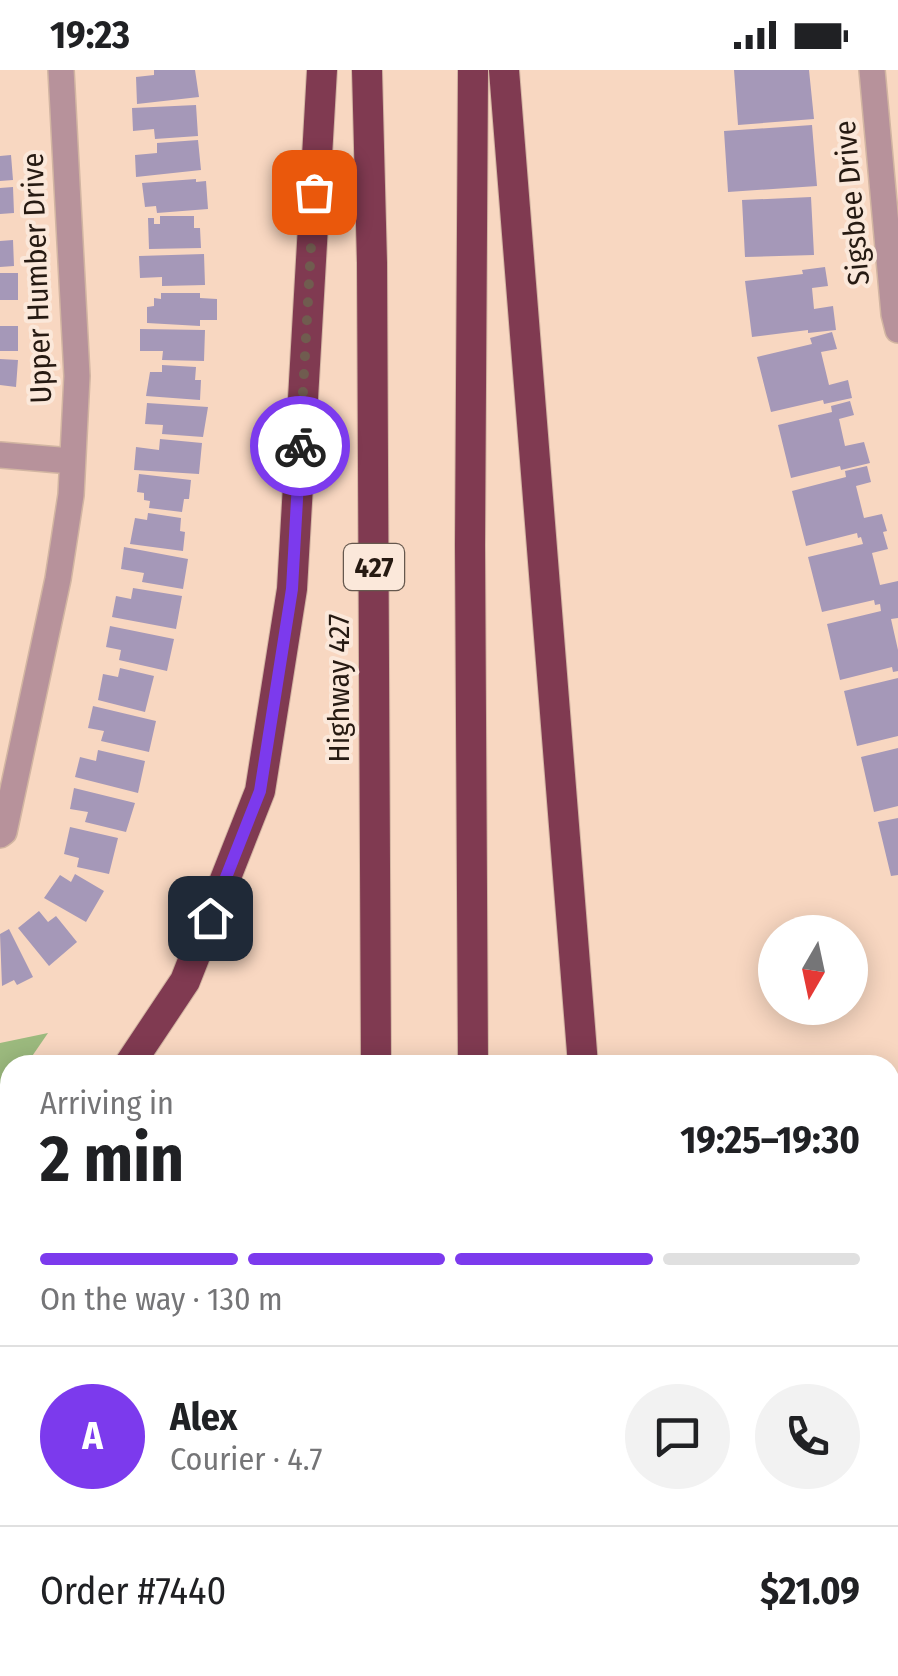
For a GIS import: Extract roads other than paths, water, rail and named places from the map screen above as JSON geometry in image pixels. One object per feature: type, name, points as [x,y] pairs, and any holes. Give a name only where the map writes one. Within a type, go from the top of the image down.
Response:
[{"type":"highway","points":[[136,1055],[185,981],[260,791],[292,589],[322,70]]},
{"type":"highway","name":"Highway 427","points":[[367,70],[372,263],[376,1055]]},
{"type":"highway","points":[[473,70],[473,1055]]},
{"type":"highway","points":[[504,70],[583,1055]]},
{"type":"street","name":"Upper Humber Drive","points":[[0,834],[4,832],[23,752],[58,579],[70,495],[78,376],[60,70]]},
{"type":"street","name":"Sigsbee Drive","points":[[872,70],[898,330]]},
{"type":"street","points":[[0,455],[71,462]]}]
